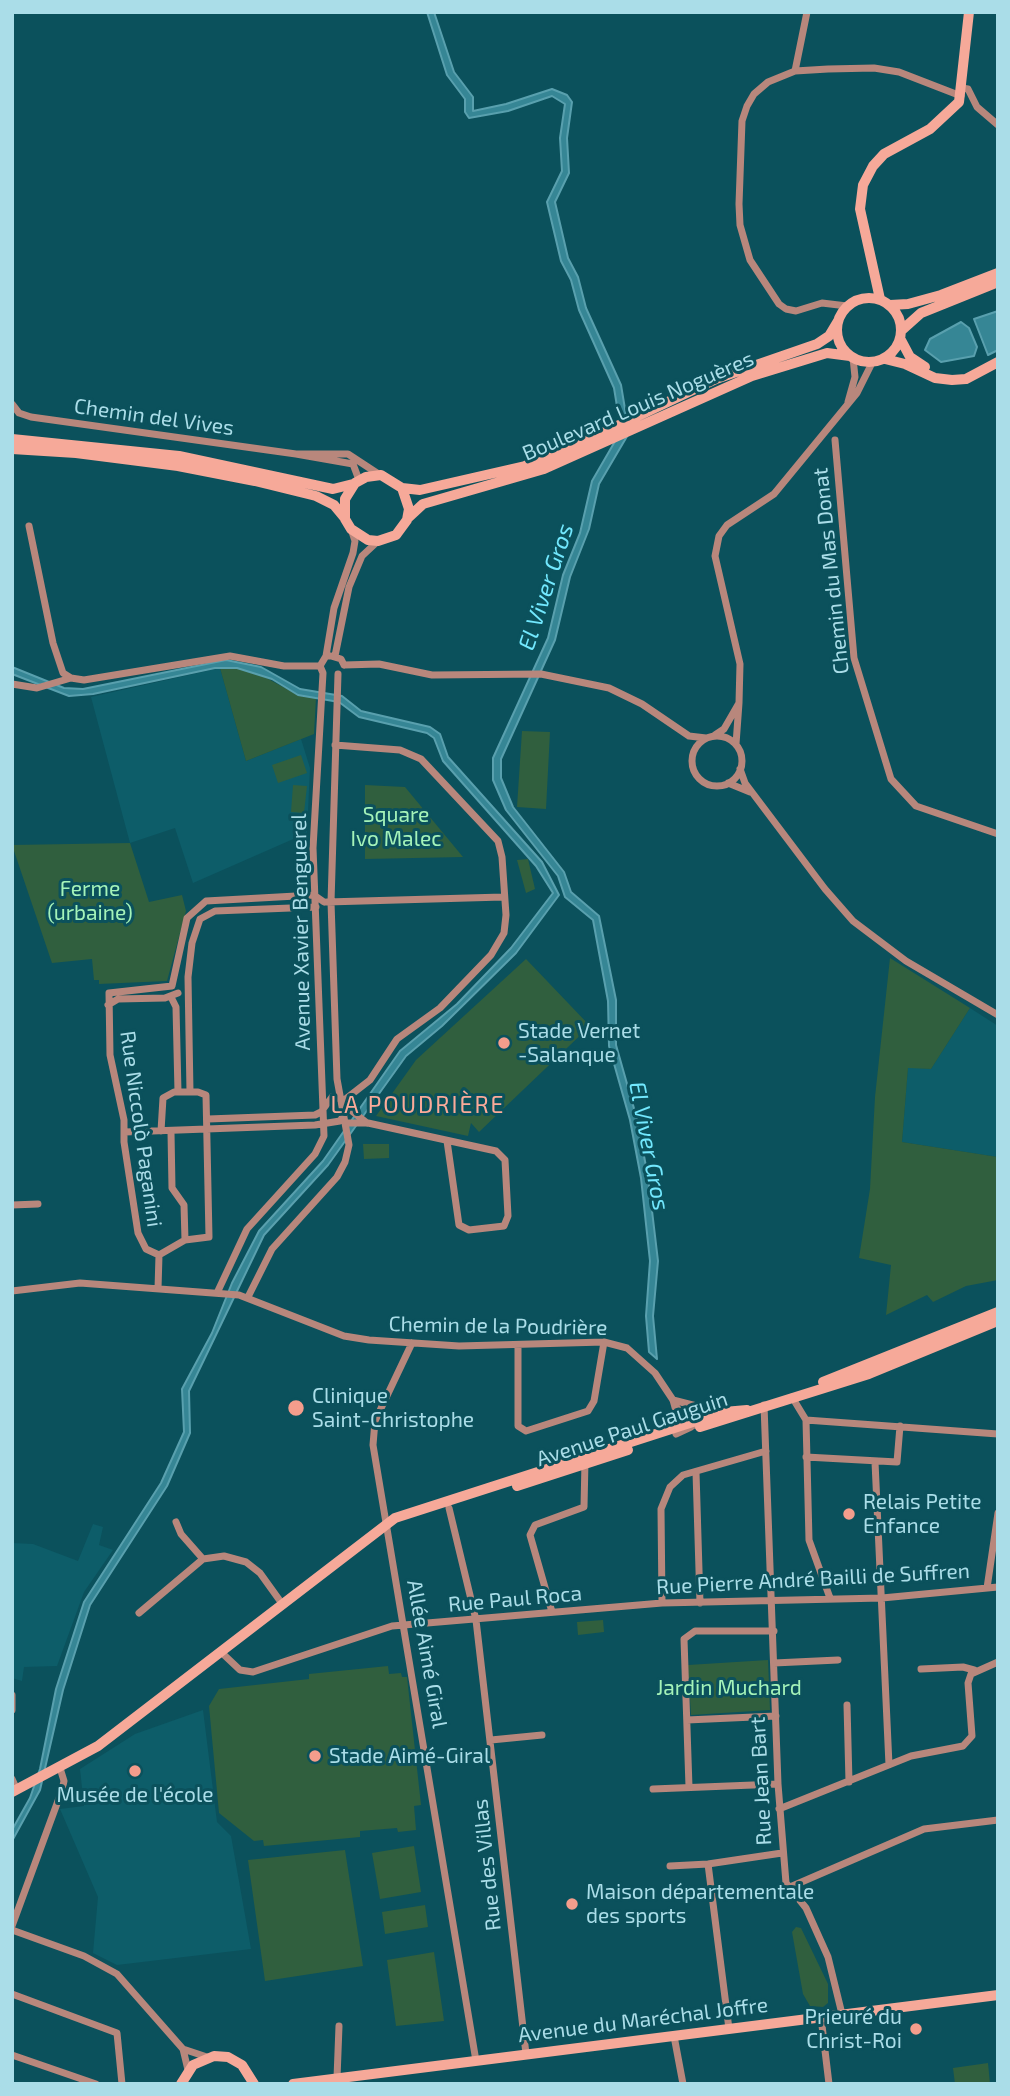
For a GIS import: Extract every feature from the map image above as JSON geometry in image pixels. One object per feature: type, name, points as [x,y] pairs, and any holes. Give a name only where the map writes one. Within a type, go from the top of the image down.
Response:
[{"type":"main road","points":[[970,12],[961,95],[930,129],[884,154],[873,166],[863,185],[860,209],[874,273],[885,302],[900,320],[901,335],[910,357],[937,372],[964,372],[998,361]]},
{"type":"main road","points":[[863,298],[874,273]]},
{"type":"main road","points":[[998,273],[929,299],[885,302],[863,298],[847,306],[839,319],[838,340],[851,357],[872,363],[885,359],[905,364],[935,378],[966,379],[998,361]]},
{"type":"main road","points":[[885,359],[901,335],[921,313],[998,282]]},
{"type":"main road","name":"Boulevard Louis Noguères","points":[[407,520],[415,510],[431,501],[511,480],[642,419],[716,379],[817,344],[829,336],[839,319]]},
{"type":"main road","name":"Boulevard Louis Noguères","points":[[642,419],[804,358],[827,353],[851,357]]},
{"type":"main road","points":[[12,439],[179,456],[333,489],[381,475],[402,488],[409,509],[407,520],[396,535],[378,541],[358,536],[334,505],[316,496],[165,464],[12,449]]},
{"type":"main road","name":"Boulevard Louis Noguères","points":[[402,488],[441,488],[576,451]]},
{"type":"main road","points":[[348,524],[345,499],[357,482]]},
{"type":"main road","points":[[747,1410],[869,1374],[997,1316]]},
{"type":"main road","name":"Avenue Paul Gauguin","points":[[387,1524],[449,1508],[586,1463],[724,1412],[747,1410]]},
{"type":"main road","name":"Avenue Paul Gauguin","points":[[698,1423],[747,1410]]},
{"type":"main road","name":"Avenue Paul Gauguin","points":[[15,1791],[99,1746],[395,1518],[606,1450],[675,1431]]},
{"type":"main road","name":"Avenue du Maréchal Joffre","points":[[293,2084],[998,1995]]},
{"type":"main road","points":[[181,2084],[188,2070],[207,2057],[221,2056],[235,2060],[248,2072],[254,2084]]},
{"type":"street","points":[[795,71],[807,12]]},
{"type":"street","points":[[847,306],[829,306],[822,303],[796,311],[779,304],[750,260],[740,225],[742,121],[754,94],[768,82],[795,71],[874,68],[899,72],[961,95],[998,125]]},
{"type":"street","points":[[961,95],[968,89],[977,107]]},
{"type":"street","points":[[829,306],[839,319]]},
{"type":"street","name":"Chemin du Mas Donat","points":[[847,405],[855,377],[851,357]]},
{"type":"street","name":"Chemin du Mas Donat","points":[[736,745],[740,664],[715,556],[719,536],[727,525],[774,494],[847,405],[872,363]]},
{"type":"street","name":"Chemin del Vives","points":[[12,404],[19,413],[31,417],[353,464],[357,482]]},
{"type":"street","name":"Chemin du Mas Donat","points":[[835,440],[854,658],[891,779],[916,806],[998,834]]},
{"type":"street","name":"Chemin del Vives","points":[[296,454],[348,454],[381,475]]},
{"type":"street","points":[[322,669],[334,608],[353,553],[355,541],[348,524]]},
{"type":"street","points":[[29,526],[53,643],[63,673],[71,678],[84,680],[230,656],[284,666],[322,669],[338,674],[344,665]]},
{"type":"street","points":[[335,656],[349,587],[362,556],[378,541]]},
{"type":"street","points":[[326,656],[335,656],[344,665],[379,664],[432,675],[541,674],[609,688],[642,704],[689,736],[722,736],[736,745],[742,760],[740,769],[728,783]]},
{"type":"street","name":"Avenue Xavier Benguerel","points":[[217,1293],[247,1229],[315,1154],[324,1136],[313,848],[322,669]]},
{"type":"street","name":"Avenue Xavier Benguerel","points":[[243,1296],[272,1249],[337,1177],[345,1162],[349,1145],[338,1079],[327,902],[338,674]]},
{"type":"street","points":[[12,684],[37,688],[71,678]]},
{"type":"street","points":[[695,750],[724,729],[739,703]]},
{"type":"street","points":[[689,736],[695,750],[693,766],[698,776],[712,785],[728,783],[753,793]]},
{"type":"street","points":[[125,1132],[315,1125],[340,1121],[343,1104],[370,1080],[397,1039],[440,1008],[491,955],[504,933],[502,857],[498,841],[421,759],[400,750],[335,745]]},
{"type":"street","points":[[740,769],[753,793],[853,921],[906,961],[998,1015]]},
{"type":"street","points":[[178,1092],[176,1007],[172,986],[183,931],[196,908],[215,899],[314,895],[327,902]]},
{"type":"street","points":[[190,1092],[187,988],[195,929],[208,914],[229,909],[315,908],[327,902],[503,897]]},
{"type":"street","points":[[108,1005],[109,993],[115,989],[172,986]]},
{"type":"street","points":[[108,1005],[118,999],[175,995],[187,988]]},
{"type":"street","name":"Rue Niccolò Paganini","points":[[108,1005],[110,1055],[125,1132],[124,1142],[138,1233],[146,1249],[159,1255],[158,1289]]},
{"type":"street","points":[[159,1255],[185,1240],[203,1239],[210,1233],[208,1099],[203,1094],[190,1092],[178,1092],[163,1098],[161,1131]]},
{"type":"street","points":[[208,1119],[315,1115],[332,1097],[368,1123]]},
{"type":"street","points":[[346,1123],[368,1123],[496,1151],[503,1157],[508,1216],[503,1226],[469,1230],[459,1225],[447,1141]]},
{"type":"street","points":[[171,1132],[172,1188],[184,1205],[185,1240]]},
{"type":"street","points":[[12,1205],[38,1204]]},
{"type":"street","name":"Chemin de la Poudrière","points":[[12,1291],[80,1283],[243,1296],[344,1336],[412,1343],[518,1345],[604,1342],[627,1348],[641,1358],[674,1403],[698,1423]]},
{"type":"street","points":[[518,1345],[518,1426],[521,1430],[588,1411],[594,1401],[604,1342]]},
{"type":"street","name":"Allée Aimé Giral","points":[[412,1343],[375,1421],[373,1433],[476,2061]]},
{"type":"street","points":[[791,1396],[806,1420],[809,1540],[830,1598]]},
{"type":"street","points":[[675,1431],[678,1418],[674,1403],[724,1412]]},
{"type":"street","points":[[684,1404],[698,1423]]},
{"type":"street","name":"Rue Jean Bart","points":[[764,1405],[782,1853],[786,1883],[806,1908],[828,1957],[842,2014]]},
{"type":"street","points":[[806,1420],[998,1434]]},
{"type":"street","points":[[806,1457],[897,1462],[900,1459],[900,1426]]},
{"type":"street","name":"Avenue Paul Gauguin","points":[[569,1462],[586,1463],[606,1450]]},
{"type":"street","points":[[663,1603],[662,1501],[683,1475],[766,1451]]},
{"type":"street","points":[[875,1462],[889,1765]]},
{"type":"street","points":[[552,1612],[530,1535],[535,1525],[584,1507],[586,1463]]},
{"type":"street","points":[[696,1472],[700,1603]]},
{"type":"street","name":"Rue des Villas","points":[[449,1508],[476,1620],[526,2054]]},
{"type":"street","points":[[987,1588],[998,1513]]},
{"type":"street","points":[[176,1522],[181,1534],[203,1559]]},
{"type":"street","points":[[139,1613],[203,1559],[224,1556],[246,1562],[260,1573],[283,1605]]},
{"type":"street","name":"Rue Pierre André Bailli de Suffren","points":[[629,1607],[663,1603],[882,1598],[998,1587]]},
{"type":"street","name":"Rue Paul Roca","points":[[222,1653],[240,1670],[253,1672],[393,1626],[629,1607]]},
{"type":"street","points":[[689,1787],[683,1643],[689,1634],[695,1631],[774,1631]]},
{"type":"street","points":[[774,1663],[838,1660]]},
{"type":"street","points":[[921,1669],[963,1667],[974,1670],[998,1662]]},
{"type":"street","points":[[779,1809],[911,1756],[968,1742],[971,1737],[968,1683],[974,1670]]},
{"type":"street","points":[[12,1695],[12,1710]]},
{"type":"street","points":[[847,1705],[849,1782]]},
{"type":"street","points":[[687,1720],[776,1716]]},
{"type":"street","points":[[491,1740],[542,1735]]},
{"type":"street","points":[[60,1768],[64,1781],[12,1928],[84,1956],[117,1974],[183,2049],[188,2070]]},
{"type":"street","points":[[12,1779],[15,1791]]},
{"type":"street","points":[[653,1788],[778,1784]]},
{"type":"street","points":[[790,1887],[925,1829],[998,1820]]},
{"type":"street","points":[[670,1866],[708,1864],[782,1853]]},
{"type":"street","points":[[708,1864],[729,2029]]},
{"type":"street","points":[[12,1994],[117,2033],[122,2084]]},
{"type":"street","points":[[821,2017],[829,2084]]},
{"type":"street","points":[[337,2078],[339,2026]]},
{"type":"street","points":[[674,2036],[683,2084]]},
{"type":"street","points":[[183,2049],[207,2057]]},
{"type":"street","points":[[12,2055],[96,2084]]},
{"type":"shaded area","points":[[427,12],[434,12],[454,72],[473,97],[473,111],[506,104],[552,89],[567,95],[572,102],[567,138],[569,173],[555,202],[568,258],[578,277],[586,308],[621,385],[629,433],[599,484],[589,529],[570,577],[555,640],[501,759],[501,778],[513,807],[564,872],[571,892],[599,916],[616,1000],[616,1045],[637,1119],[648,1177],[658,1261],[653,1316],[657,1359],[649,1352],[646,1316],[650,1261],[641,1178],[630,1120],[609,1046],[608,1001],[593,920],[565,897],[558,876],[506,810],[493,780],[493,758],[548,638],[563,575],[580,533],[592,481],[621,431],[614,388],[579,310],[571,280],[561,261],[547,202],[562,171],[560,138],[565,104],[552,96],[508,111],[469,118],[465,112],[465,99],[447,75]]},
{"type":"shaded area","points":[[998,311],[998,350],[988,355],[974,319]]},
{"type":"shaded area","points":[[961,322],[969,328],[977,347],[974,356],[941,362],[925,350],[930,339]]},
{"type":"shaded area","points":[[226,660],[261,667],[300,689],[342,696],[361,711],[430,727],[440,734],[448,757],[542,862],[559,895],[516,953],[442,1026],[406,1056],[328,1165],[264,1235],[189,1391],[190,1433],[167,1486],[90,1605],[63,1690],[40,1790],[12,1841],[12,1830],[30,1798],[40,1769],[56,1689],[84,1602],[161,1483],[184,1432],[182,1389],[212,1333],[232,1283],[259,1231],[323,1161],[400,1051],[457,1004],[511,948],[553,893],[536,866],[443,761],[434,738],[427,733],[359,717],[339,702],[298,695],[272,679],[237,668],[215,668],[93,694],[69,696],[12,674],[12,667],[64,688],[83,689]]},
{"type":"shaded area","points":[[220,668],[246,761],[301,739],[310,768],[307,833],[193,883],[175,828],[130,843],[91,697]]},
{"type":"shaded area","points":[[970,1008],[998,1026],[998,1157],[902,1142],[908,1067],[931,1069]]},
{"type":"shaded area","points":[[93,1524],[103,1527],[99,1545],[113,1550],[84,1592],[57,1666],[24,1667],[22,1681],[12,1678],[12,1543],[33,1544],[78,1561]]},
{"type":"shaded area","points":[[203,1710],[217,1822],[231,1836],[251,1949],[117,1965],[93,1953],[98,1897],[60,1809],[84,1806],[80,1769],[135,1734]]},
{"type":"green space","points":[[220,668],[237,668],[259,674],[298,695],[316,698],[314,734],[246,761]]},
{"type":"green space","points":[[522,731],[550,732],[546,809],[517,807]]},
{"type":"green space","points":[[301,755],[307,773],[278,783],[272,765]]},
{"type":"green space","points":[[293,785],[307,786],[304,813],[291,812]]},
{"type":"green space","name":"Square Ivo Malec","points":[[365,785],[405,787],[463,857],[365,859]]},
{"type":"green space","name":"Ferme (urbaine)","points":[[130,843],[149,902],[182,895],[186,911],[167,981],[99,984],[99,980],[94,980],[92,959],[52,963],[12,845]]},
{"type":"green space","points":[[528,859],[535,889],[526,893],[517,860]]},
{"type":"green space","points":[[890,958],[970,1008],[931,1069],[908,1068],[902,1142],[998,1157],[998,1280],[966,1286],[933,1302],[927,1295],[886,1315],[891,1265],[859,1258],[870,1189],[875,1097]]},
{"type":"green space","name":"Stade Vernet -Salanque","points":[[526,959],[590,1026],[479,1132],[471,1123],[468,1136],[376,1116],[416,1060]]},
{"type":"green space","points":[[363,1144],[389,1144],[389,1158],[364,1159]]},
{"type":"green space","points":[[603,1620],[604,1632],[578,1635],[577,1622]]},
{"type":"green space","name":"Jardin Muchard","points":[[768,1660],[770,1710],[691,1715],[688,1665]]},
{"type":"green space","name":"Stade Aimé-Giral","points":[[388,1666],[389,1674],[401,1673],[402,1677],[407,1677],[421,1805],[414,1806],[416,1830],[398,1832],[397,1828],[360,1831],[360,1837],[264,1846],[263,1840],[254,1841],[219,1813],[209,1706],[219,1689],[309,1679],[309,1674]]},
{"type":"green space","points":[[414,1846],[421,1892],[380,1899],[372,1853]]},
{"type":"green space","points":[[345,1850],[363,1966],[265,1981],[248,1860]]},
{"type":"green space","points":[[425,1905],[428,1927],[385,1934],[382,1912]]},
{"type":"green space","points":[[796,1927],[801,1928],[828,1984],[828,2003],[823,2007],[810,2006],[803,1994],[792,1932]]},
{"type":"green space","points":[[434,1952],[444,2021],[396,2026],[387,1960]]},
{"type":"green space","points":[[988,2063],[990,2084],[955,2084],[953,2068]]},
{"type":"place","name":"Stade Vernet -Salanque","points":[[504,1043]]},
{"type":"place","name":"Clinique Saint-Christophe","points":[[296,1408]]},
{"type":"place","name":"Relais Petite Enfance","points":[[849,1514]]},
{"type":"place","name":"Stade Aimé-Giral","points":[[315,1756]]},
{"type":"place","name":"Musée de l'école","points":[[135,1771]]},
{"type":"place","name":"Maison départementale des sports","points":[[572,1904]]},
{"type":"place","name":"Prieuré du Christ-Roi","points":[[916,2029]]},
{"type":"district","name":"LA POUDRIÈRE","points":[[418,1105]]},
{"type":"water label","name":"El Viver Gros","points":[[546,587]]},
{"type":"water label","name":"El Viver Gros","points":[[649,1146]]}]
